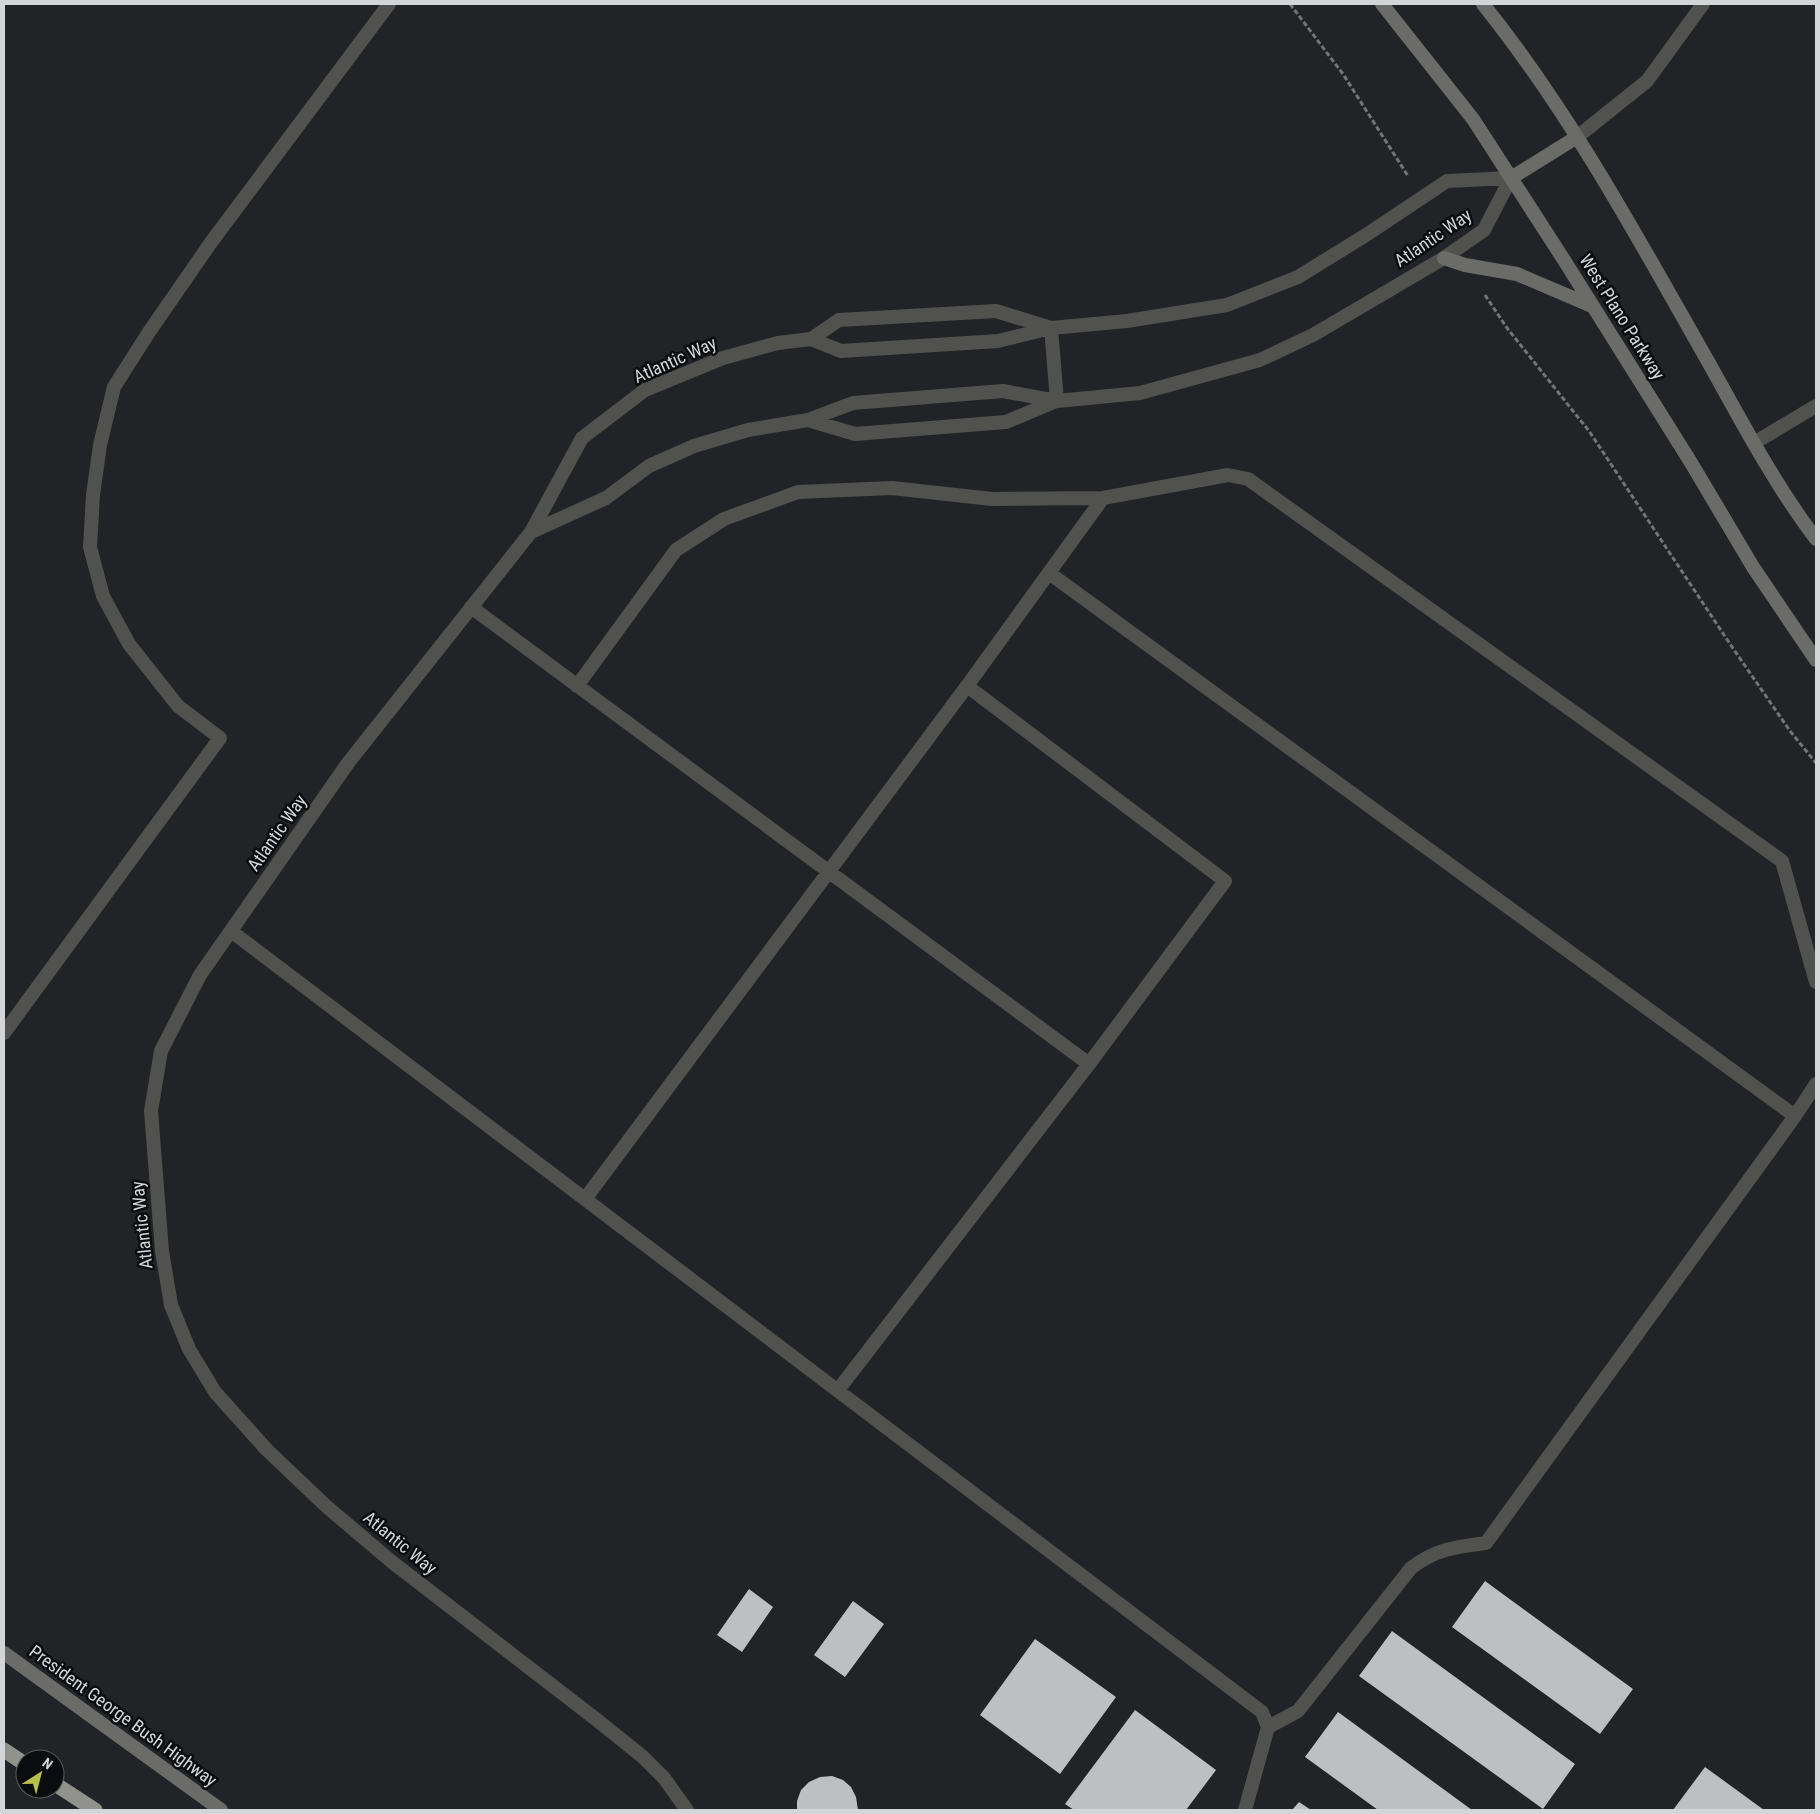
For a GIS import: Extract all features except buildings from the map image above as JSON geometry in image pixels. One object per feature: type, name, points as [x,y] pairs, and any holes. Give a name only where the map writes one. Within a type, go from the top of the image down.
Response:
[{"type":"highway","points":[[4,1750],[15,1757]]},
{"type":"highway","points":[[65,1790],[95,1810]]},
{"type":"main road","name":"West Plano Parkway","points":[[1382,4],[1473,119],[1690,461],[1753,567],[1816,660]]},
{"type":"main road","points":[[1483,4],[1506,32],[1577,137],[1754,443],[1796,512],[1816,539]]},
{"type":"main road","points":[[1511,178],[1577,137]]},
{"type":"main road","points":[[1444,258],[1465,265],[1517,274],[1592,306]]},
{"type":"main road","name":"President George Bush Highway","points":[[4,1653],[221,1810]]},
{"type":"lane","points":[[4,1033],[220,738],[178,706],[129,644],[103,596],[90,547],[93,495],[100,445],[114,387],[148,332],[212,241],[389,4]]},
{"type":"lane","points":[[1577,137],[1647,81],[1704,4]]},
{"type":"lane","name":"Atlantic Way","points":[[531,532],[606,498],[649,466],[694,446],[748,430],[808,420],[853,403],[1003,391],[1057,401],[1140,393],[1260,360],[1313,335],[1444,258],[1484,230],[1511,178]]},
{"type":"lane","name":"Atlantic Way","points":[[811,339],[841,351],[998,341],[1051,328],[1126,321],[1227,305],[1298,277],[1447,182],[1511,178]]},
{"type":"lane","name":"Atlantic Way","points":[[686,1810],[664,1778],[643,1757],[392,1562],[326,1506],[266,1449],[216,1392],[189,1349],[171,1305],[162,1252],[151,1110],[160,1051],[200,975],[348,763],[531,532],[582,438],[645,390],[723,358],[778,343],[811,339],[839,320],[996,311],[1051,328]]},
{"type":"lane","points":[[1051,328],[1057,401]]},
{"type":"lane","name":"Atlantic Way","points":[[808,420],[855,434],[884,432],[1006,422],[1057,401]]},
{"type":"lane","points":[[1754,443],[1816,406]]},
{"type":"lane","points":[[577,686],[676,550],[724,519],[798,492],[892,488],[992,499],[1103,498],[1228,474],[1248,480],[1782,861],[1816,982]]},
{"type":"lane","points":[[585,1199],[967,686],[1103,498]]},
{"type":"lane","points":[[1049,573],[1795,1116]]},
{"type":"lane","points":[[471,607],[1089,1064]]},
{"type":"lane","points":[[838,1390],[1089,1064],[1226,881],[967,686]]},
{"type":"lane","points":[[231,931],[1262,1712],[1268,1727],[1245,1810]]},
{"type":"lane","points":[[1268,1727],[1298,1711],[1411,1568],[1426,1557],[1449,1548],[1486,1543],[1795,1116],[1816,1084]]},
{"type":"path","points":[[1290,4],[1343,74],[1410,180]]},
{"type":"path","points":[[1482,290],[1506,328],[1589,431],[1736,652],[1790,730],[1816,763]]}]
